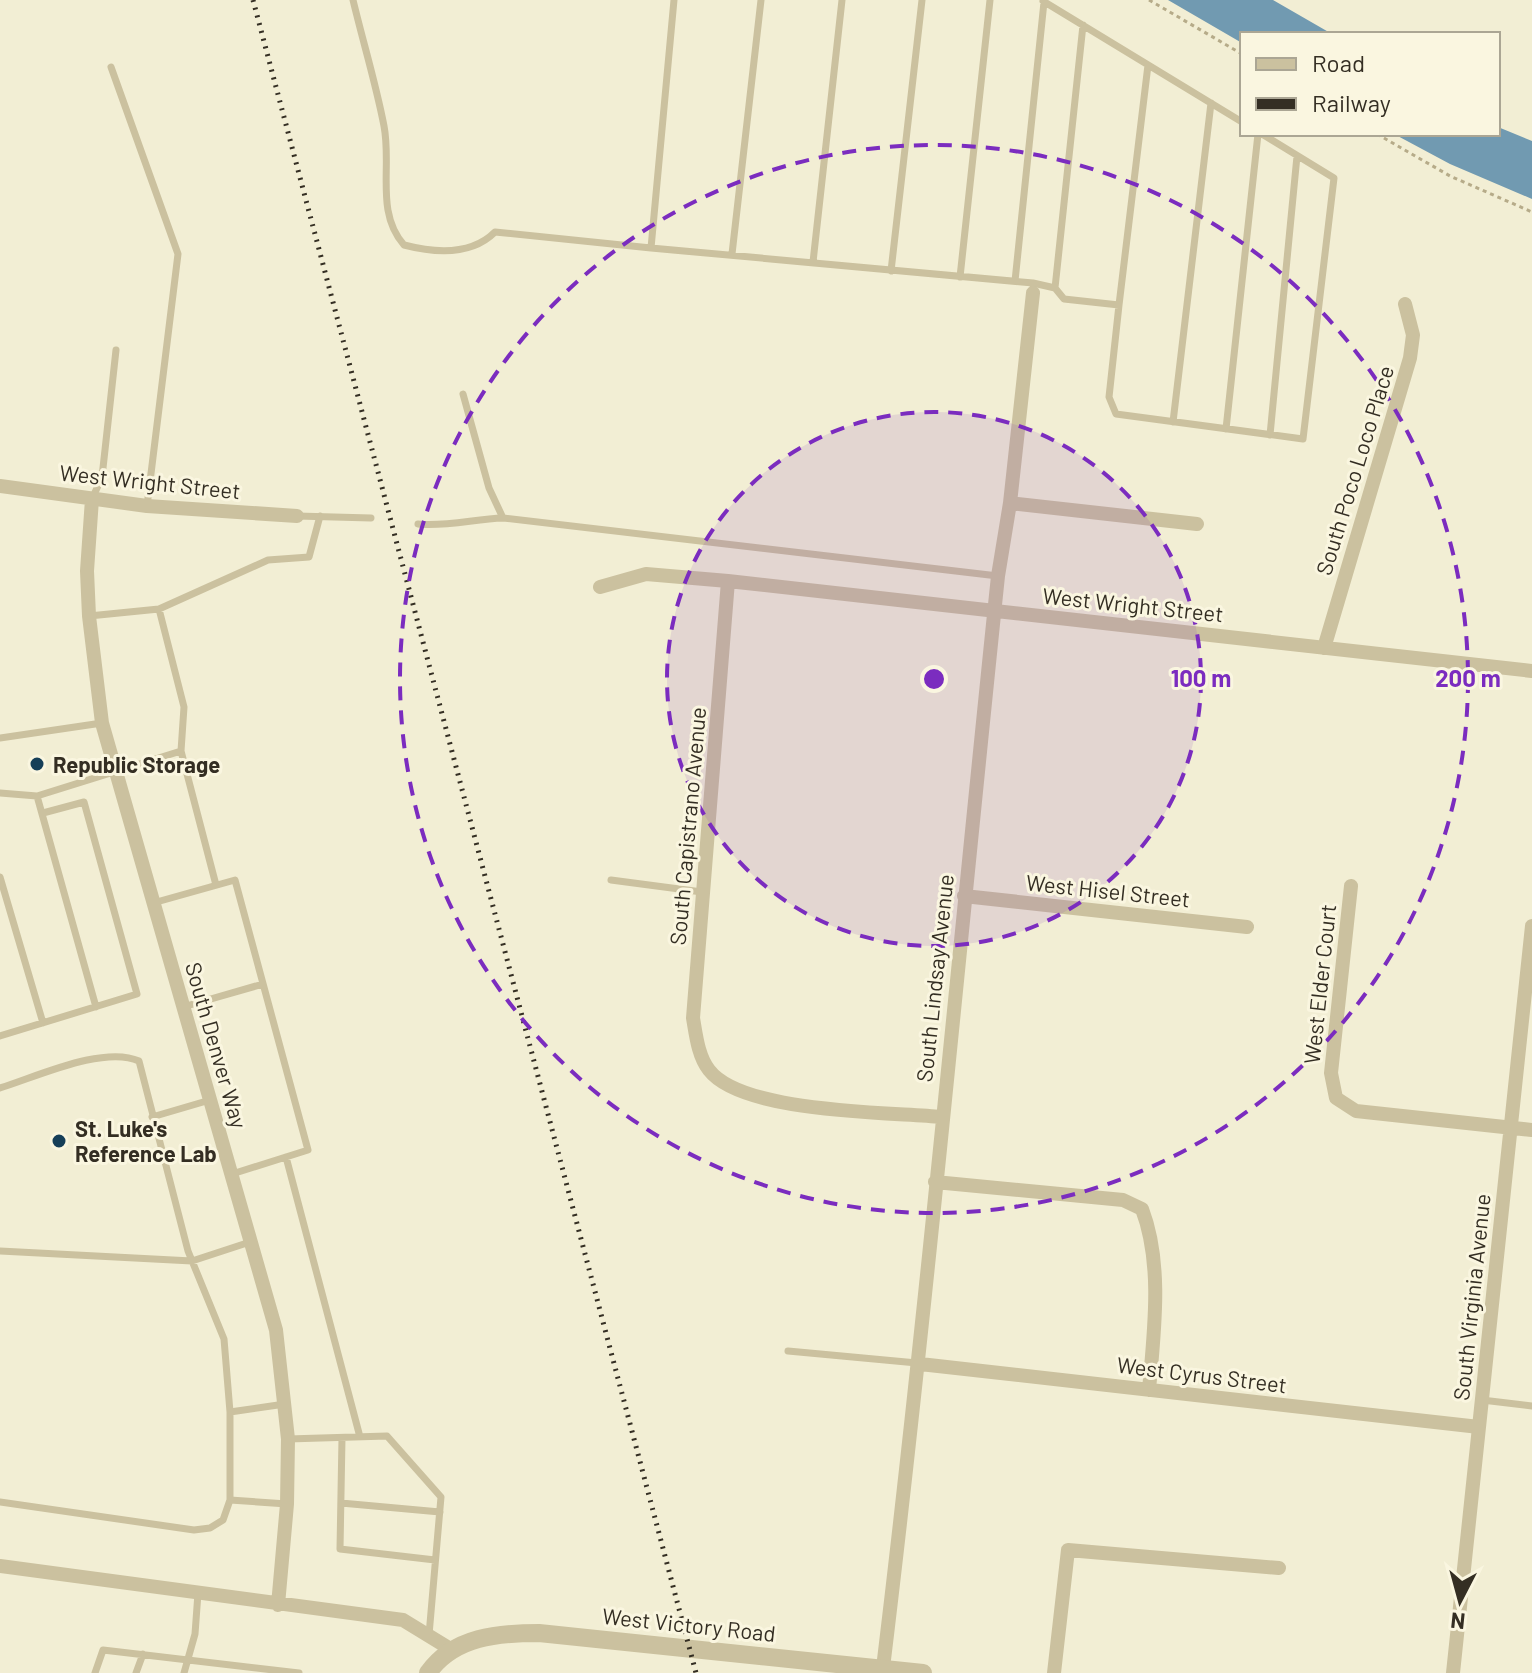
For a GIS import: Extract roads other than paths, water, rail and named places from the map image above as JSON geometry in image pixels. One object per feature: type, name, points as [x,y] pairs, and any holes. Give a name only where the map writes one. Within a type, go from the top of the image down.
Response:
[{"type":"street","name":"South Lindsay Avenue","points":[[883,1668],[920,1364],[964,896],[1033,288]]},
{"type":"street","name":"South Poco Loco Place","points":[[1324,648],[1410,358],[1413,335],[1405,304]]},
{"type":"street","name":"West Wright Street","points":[[0,486],[147,506],[297,516]]},
{"type":"street","name":"South Denver Way","points":[[92,499],[87,571],[89,616],[102,723],[151,904],[276,1330],[288,1439],[287,1504],[278,1605]]},
{"type":"street","points":[[1010,503],[1197,524]]},
{"type":"street","name":"West Wright Street","points":[[600,587],[646,574],[728,581],[1532,671]]},
{"type":"street","name":"South Capistrano Avenue","points":[[728,581],[693,1018],[699,1049],[710,1072],[736,1090],[763,1101],[941,1117]]},
{"type":"street","name":"West Elder Court","points":[[1351,886],[1331,1073],[1336,1098],[1356,1111],[1532,1130]]},
{"type":"street","name":"West Hisel Street","points":[[964,896],[1247,927]]},
{"type":"street","name":"South Virginia Avenue","points":[[1453,1673],[1532,926]]},
{"type":"street","points":[[935,1182],[1123,1200],[1142,1209],[1151,1233],[1156,1315],[1149,1390]]},
{"type":"street","name":"West Cyrus Street","points":[[920,1364],[1479,1427]]},
{"type":"street","points":[[1054,1673],[1068,1550],[1279,1568]]},
{"type":"street","points":[[0,1566],[403,1620],[452,1650]]},
{"type":"street","name":"West Victory Road","points":[[428,1673],[452,1650],[493,1633],[539,1633],[923,1673]]},
{"type":"lane","points":[[353,0],[385,130],[386,197],[393,232],[404,245],[455,253],[488,239],[495,232],[1015,281],[1033,288],[1055,288]]},
{"type":"lane","points":[[651,248],[674,0]]},
{"type":"lane","points":[[732,254],[761,0]]},
{"type":"lane","points":[[813,262],[842,0]]},
{"type":"lane","points":[[891,271],[922,0]]},
{"type":"lane","points":[[960,277],[990,0]]},
{"type":"lane","points":[[1015,281],[1042,1],[1240,121]]},
{"type":"lane","points":[[1083,25],[1055,288],[1064,299],[1119,305]]},
{"type":"lane","points":[[1148,65],[1109,397],[1116,414],[1303,439],[1334,178],[1263,136]]},
{"type":"lane","points":[[111,67],[178,254],[147,506]]},
{"type":"lane","points":[[1173,422],[1211,103]]},
{"type":"lane","points":[[1226,429],[1260,136]]},
{"type":"lane","points":[[1270,435],[1297,156]]},
{"type":"lane","points":[[92,499],[102,477],[116,350]]},
{"type":"lane","points":[[463,394],[489,488],[503,518]]},
{"type":"lane","points":[[297,516],[371,518]]},
{"type":"lane","points":[[89,616],[159,609],[268,560],[309,557],[320,516]]},
{"type":"lane","points":[[418,524],[438,527],[451,521],[503,518],[998,576]]},
{"type":"lane","points":[[159,609],[184,707],[181,751],[216,885]]},
{"type":"lane","points":[[0,738],[102,723]]},
{"type":"lane","points":[[0,793],[37,796],[181,751]]},
{"type":"lane","points":[[37,796],[96,1007]]},
{"type":"lane","points":[[0,1036],[137,994],[84,802],[43,813]]},
{"type":"lane","points":[[0,877],[43,1023]]},
{"type":"lane","points":[[151,904],[235,880],[308,1150],[232,1174]]},
{"type":"lane","points":[[611,880],[704,892]]},
{"type":"lane","points":[[183,1007],[263,984]]},
{"type":"lane","points":[[0,1088],[93,1059],[126,1056],[139,1061],[192,1261],[224,1339],[230,1412],[230,1500],[223,1520],[210,1528],[194,1530],[0,1502]]},
{"type":"lane","points":[[152,1117],[210,1100]]},
{"type":"lane","points":[[286,1157],[360,1437]]},
{"type":"lane","points":[[0,1251],[192,1261],[252,1242]]},
{"type":"lane","points":[[788,1351],[920,1364]]},
{"type":"lane","points":[[1482,1400],[1532,1406]]},
{"type":"lane","points":[[230,1412],[285,1404]]},
{"type":"lane","points":[[288,1439],[387,1436],[441,1497],[428,1637]]},
{"type":"lane","points":[[342,1438],[340,1549],[435,1560]]},
{"type":"lane","points":[[230,1500],[287,1504]]},
{"type":"lane","points":[[341,1503],[440,1512]]},
{"type":"lane","points":[[184,1673],[189,1660],[199,1591]]},
{"type":"lane","points":[[95,1673],[103,1650],[189,1660],[240,1670],[299,1673]]},
{"type":"lane","points":[[136,1673],[143,1654]]},
{"type":"water","points":[[1168,0],[1273,0],[1329,32],[1240,32],[1240,42]]},
{"type":"water","points":[[1500,128],[1532,141],[1532,199],[1450,164],[1398,136],[1500,136]]},
{"type":"railway","points":[[253,0],[696,1673]]},
{"type":"place","name":"Republic Storage","points":[[37,764]]},
{"type":"place","name":"St. Luke's Reference Lab","points":[[59,1141]]}]
